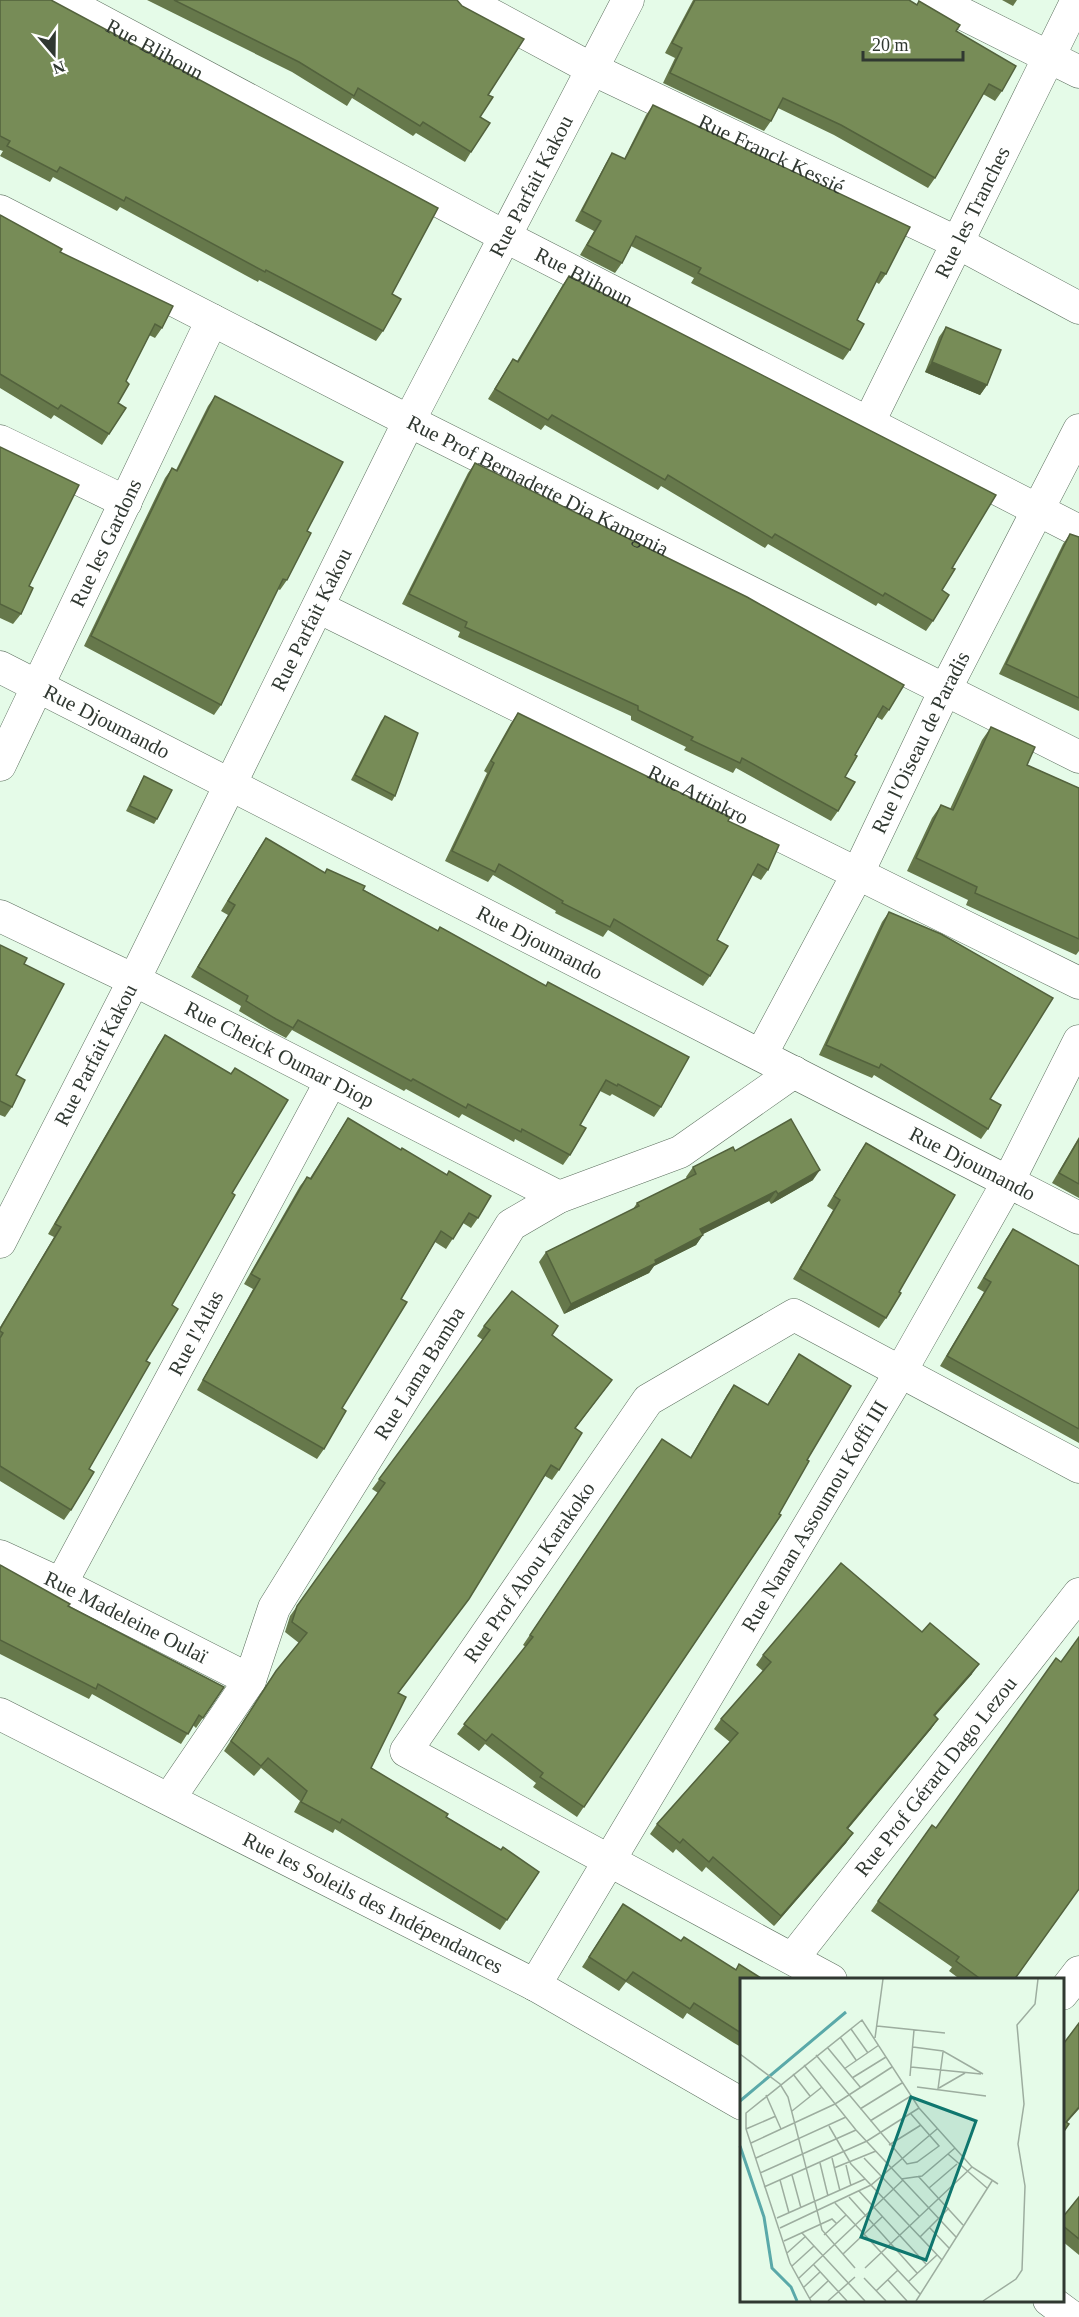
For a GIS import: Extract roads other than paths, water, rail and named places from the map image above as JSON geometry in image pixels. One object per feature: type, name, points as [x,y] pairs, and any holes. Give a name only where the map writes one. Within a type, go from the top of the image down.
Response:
[{"type":"street","name":"Rue Blihoun","points":[[62,0],[506,237],[1079,531]]},
{"type":"street","name":"Rue Franck Kessié","points":[[464,0],[592,69],[956,242],[1079,308]]},
{"type":"street","name":"Rue Parfait Kakou","points":[[0,1242],[134,980],[409,421],[628,0]]},
{"type":"street","points":[[935,0],[1079,72]]},
{"type":"street","name":"Rue les Tranches","points":[[868,424],[1077,0]]},
{"type":"street","name":"Rue Prof Bernadette Dia Kamgnia","points":[[0,211],[409,421],[1079,757]]},
{"type":"street","name":"Rue les Gardons","points":[[0,765],[212,320]]},
{"type":"street","name":"Rue l'Oiseau de Paradis","points":[[761,1055],[857,875],[945,690],[1079,430]]},
{"type":"street","points":[[0,441],[126,502]]},
{"type":"street","name":"Rue Attinkro","points":[[318,607],[1079,983]]},
{"type":"street","name":"Rue Djoumando","points":[[0,667],[1009,1180],[1079,1218]]},
{"type":"street","name":"Rue Cheick Oumar Diop","points":[[0,916],[134,980],[559,1197]]},
{"type":"street","name":"Rue Nanan Assoumou Koffi III","points":[[535,1984],[608,1858],[901,1371],[1009,1180],[1079,1041]]},
{"type":"street","name":"Rue Lama Bamba","points":[[169,1799],[250,1680],[274,1608],[511,1225],[559,1197],[680,1152],[794,1072]]},
{"type":"street","name":"Rue l'Atlas","points":[[61,1584],[331,1081]]},
{"type":"street","name":"Rue Prof Abou Karakoko","points":[[828,1978],[406,1750],[648,1400],[794,1315],[1079,1467]]},
{"type":"street","name":"Rue Madeleine Oulaï","points":[[0,1556],[61,1584],[250,1680]]},
{"type":"street","name":"Rue Prof Gérard Dago Lezou","points":[[793,1958],[1079,1594]]},
{"type":"street","name":"Rue les Soleils des Indépendances","points":[[0,1714],[535,1984],[740,2103]]},
{"type":"street","points":[[1064,1991],[1079,1972]]},
{"type":"street","points":[[1050,2302],[1072,2317]]}]
